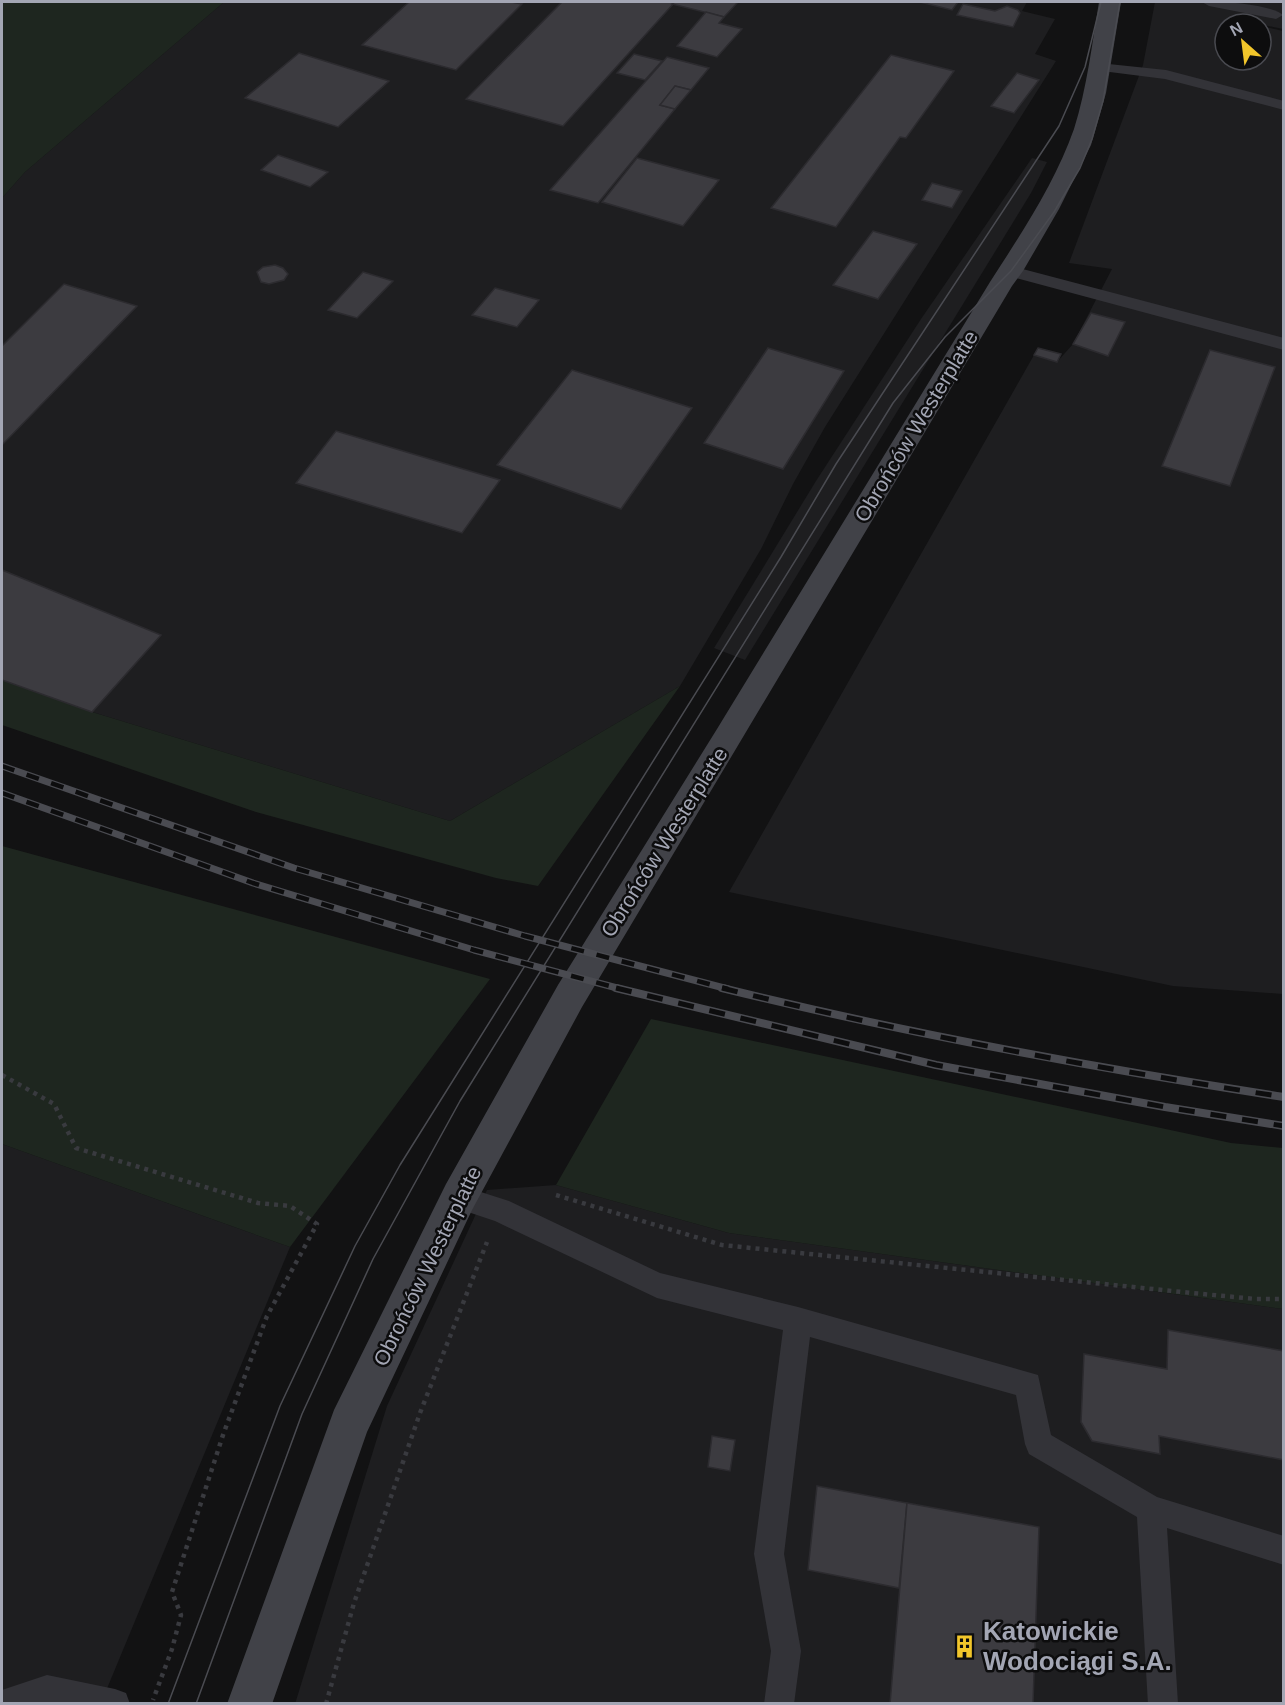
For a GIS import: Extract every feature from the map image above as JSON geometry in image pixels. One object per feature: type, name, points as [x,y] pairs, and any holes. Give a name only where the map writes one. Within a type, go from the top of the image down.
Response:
[{"type":"street","name":"Obrońców Westerplatte","points":[[249,1704],[349,1425],[459,1197],[570,996],[1002,282],[1011,272],[1065,174],[1078,146],[1091,107],[1110,2]]},
{"type":"lane","points":[[1209,2],[1276,15]]},
{"type":"lane","points":[[1099,67],[1166,75],[1284,106]]},
{"type":"lane","points":[[1011,272],[1284,344]]},
{"type":"lane","points":[[459,1197],[500,1210],[657,1285],[798,1320],[1028,1385],[1039,1444],[1151,1509],[1284,1551]]},
{"type":"lane","points":[[779,1704],[786,1651],[768,1554],[798,1320]]},
{"type":"lane","points":[[1151,1509],[1163,1704]]},
{"type":"lane","points":[[5,1704],[47,1690],[115,1704]]},
{"type":"path","points":[[2,1075],[54,1104],[76,1148],[258,1203],[290,1206],[317,1224],[267,1316],[223,1435],[172,1592],[182,1615],[152,1704]]},
{"type":"path","points":[[545,1192],[722,1245],[1224,1296],[1284,1299]]},
{"type":"path","points":[[326,1704],[354,1603],[420,1413],[500,1210]]},
{"type":"shaded area","points":[[2,2],[224,2],[25,172],[2,198]]},
{"type":"shaded area","points":[[224,2],[1027,2],[1022,11],[1055,19],[1035,54],[1056,61],[825,427],[793,484],[761,549],[680,686],[450,821],[92,712],[2,680],[2,198],[25,172]]},
{"type":"shaded area","points":[[1155,2],[1283,2],[1283,29],[1273,27],[1273,12],[1213,12],[1213,72],[1273,72],[1273,29],[1283,31],[1283,994],[1173,986],[729,892],[1038,348],[1057,362],[1073,344],[1112,269],[1069,263],[1143,65]]},
{"type":"shaded area","points":[[1032,158],[1047,162],[1031,193],[745,660],[714,648],[816,481],[921,319]]},
{"type":"shaded area","points":[[2,680],[92,712],[450,821],[680,686],[538,886],[496,878],[256,812],[2,725]]},
{"type":"shaded area","points":[[2,846],[490,979],[290,1247],[2,1144]]},
{"type":"shaded area","points":[[651,1019],[1231,1143],[1283,1148],[1283,1309],[729,1233],[556,1185]]},
{"type":"shaded area","points":[[2,1144],[290,1247],[101,1703],[2,1704]]},
{"type":"shaded area","points":[[556,1185],[729,1233],[1283,1309],[1283,1703],[295,1704],[387,1406],[487,1190]]},
{"type":"building","points":[[409,2],[511,2],[522,4],[456,70],[362,45]]},
{"type":"building","points":[[562,2],[675,2],[563,126],[466,99]]},
{"type":"building","points":[[675,2],[738,2],[724,17],[672,4]]},
{"type":"building","points":[[920,2],[958,2],[952,10]]},
{"type":"building","points":[[963,4],[995,11],[1007,6],[1020,13],[1013,27],[957,15]]},
{"type":"building","points":[[706,12],[724,17],[719,23],[742,29],[717,57],[677,46]]},
{"type":"building","points":[[299,53],[389,81],[338,127],[245,98]]},
{"type":"building","points":[[634,54],[662,61],[645,80],[617,73]]},
{"type":"building","points":[[891,55],[954,71],[906,138],[900,137],[836,227],[771,208]]},
{"type":"building","points":[[667,57],[709,68],[691,90],[675,86],[660,105],[675,109],[598,203],[550,190]]},
{"type":"building","points":[[1017,73],[1039,80],[1014,113],[991,106]]},
{"type":"building","points":[[675,86],[691,90],[675,109],[660,105]]},
{"type":"building","points":[[278,155],[328,172],[310,187],[261,170]]},
{"type":"building","points":[[637,158],[719,180],[683,226],[602,202]]},
{"type":"building","points":[[932,183],[962,191],[952,208],[922,200]]},
{"type":"building","points":[[873,231],[917,244],[878,299],[833,285]]},
{"type":"building","points":[[275,265],[283,268],[288,274],[284,280],[269,284],[261,282],[257,272],[263,267]]},
{"type":"building","points":[[363,272],[393,281],[357,318],[328,310]]},
{"type":"building","points":[[64,284],[137,306],[2,445],[2,346]]},
{"type":"building","points":[[495,288],[539,300],[517,327],[472,315]]},
{"type":"building","points":[[1091,313],[1125,322],[1108,356],[1073,344]]},
{"type":"building","points":[[768,348],[844,371],[783,469],[704,443]]},
{"type":"building","points":[[1038,348],[1061,354],[1057,362],[1034,355]]},
{"type":"building","points":[[1210,350],[1275,367],[1230,486],[1162,466]]},
{"type":"building","points":[[572,370],[692,408],[621,509],[497,465]]},
{"type":"building","points":[[336,431],[500,480],[462,533],[296,483]]},
{"type":"building","points":[[2,570],[161,635],[92,712],[2,680]]},
{"type":"building","points":[[1168,1330],[1284,1351],[1284,1460],[1159,1436],[1160,1454],[1092,1441],[1081,1422],[1084,1354],[1167,1369]]},
{"type":"building","points":[[712,1436],[735,1440],[730,1471],[708,1467]]},
{"type":"building","points":[[817,1486],[907,1503],[899,1588],[808,1570]]},
{"type":"building","name":"Katowickie Wodociągi S.A.","points":[[907,1503],[1039,1527],[1033,1704],[890,1704]]},
{"type":"tram line","points":[[168,1704],[280,1406],[355,1246],[400,1165],[781,557],[836,464],[1059,126],[1085,67],[1101,2]]},
{"type":"tram line","points":[[196,1704],[302,1414],[373,1259],[460,1101],[893,403],[945,337],[1011,271],[1054,212],[1080,168],[1092,139],[1103,101],[1120,2]]},
{"type":"railway","points":[[2,766],[294,868],[525,936],[728,989]]},
{"type":"railway","points":[[2,793],[253,883],[474,950],[621,989]]},
{"type":"railway","points":[[616,988],[936,1065],[1165,1107],[1284,1126]]},
{"type":"railway","points":[[722,988],[1002,1049],[1284,1097]]},
{"type":"place","name":"Katowickie Wodociągi S.A.","points":[[965,1646]]}]
